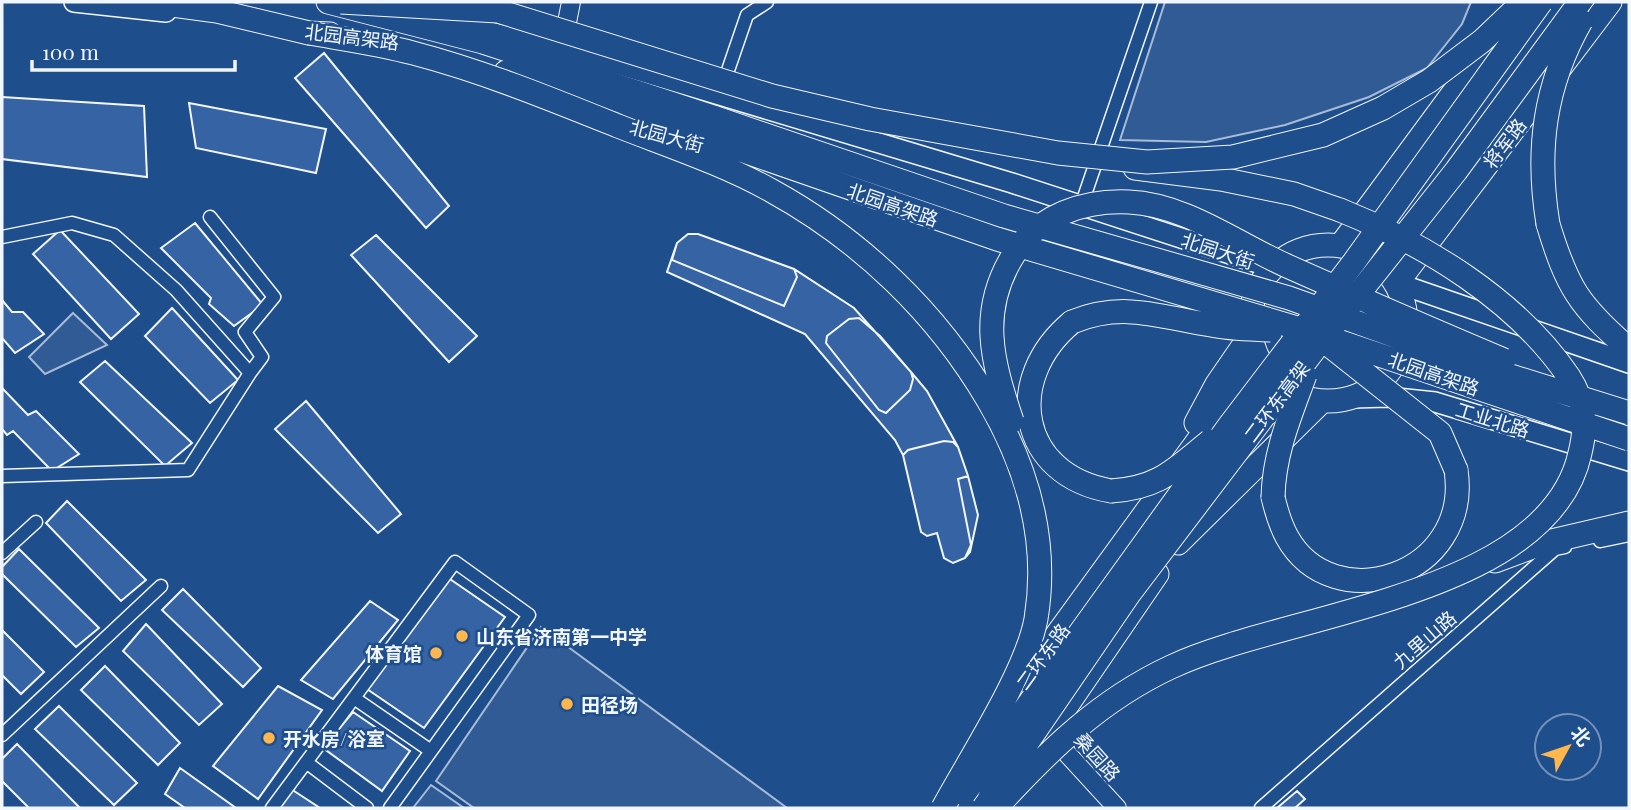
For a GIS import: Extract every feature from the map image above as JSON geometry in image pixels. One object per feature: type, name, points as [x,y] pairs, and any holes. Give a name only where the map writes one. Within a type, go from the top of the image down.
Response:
[{"type":"highway","name":"北园高架路","points":[[150,2],[217,11],[309,33],[396,39],[520,76],[997,239],[1314,342],[1629,439]]},
{"type":"highway","name":"北园高架路","points":[[328,2],[483,41],[1004,216],[1289,298],[1479,366],[1629,412]]},
{"type":"highway","points":[[341,2],[498,11],[724,82],[870,120],[1104,159],[1147,162],[1233,157],[1323,135],[1383,108],[1429,81],[1482,41],[1518,3]]},
{"type":"highway","name":"二环东高架","points":[[954,808],[1229,426],[1354,262],[1541,2]]},
{"type":"highway","name":"二环东高架","points":[[982,808],[1129,594],[1314,342],[1456,172],[1580,2]]},
{"type":"highway","points":[[1593,2],[1567,46],[1552,83],[1544,122],[1542,186],[1558,256],[1576,296],[1629,349]]},
{"type":"highway","name":"将军路","points":[[1396,283],[1610,2]]},
{"type":"highway","points":[[1341,245],[1518,3]]},
{"type":"highway","points":[[309,33],[412,52],[556,102],[760,185],[814,216],[876,265],[931,319],[958,352],[1002,422],[1032,498]]},
{"type":"highway","points":[[1104,159],[1144,170],[1221,179],[1294,194],[1355,215],[1424,250],[1467,279],[1552,352],[1577,389],[1587,425],[1569,487],[1550,513],[1526,536],[1500,553],[1439,582]]},
{"type":"highway","points":[[943,808],[1024,657],[1035,621],[1040,572],[1038,532],[1032,498],[998,380],[990,337],[994,299],[1004,271],[1024,238],[1042,223],[1065,211],[1094,204],[1140,204],[1185,216],[1283,264],[1629,412]]},
{"type":"highway","points":[[1315,245],[1341,245],[1363,252],[1382,265],[1396,283],[1406,310],[1406,338],[1395,365],[1376,386],[1353,398],[1321,402],[1292,393],[1272,378],[1258,358],[1250,336],[1250,312],[1270,268],[1315,245]]},
{"type":"highway","points":[[1229,426],[1163,478],[1139,490],[1111,491],[1091,488],[1073,479],[1053,463],[1039,444],[1031,424],[1029,383],[1038,361],[1053,337],[1072,322],[1095,313],[1120,310],[1314,342],[1440,433],[1456,470],[1459,489],[1449,530],[1420,563],[1397,575],[1352,580],[1325,572],[1305,558],[1288,539],[1278,518],[1273,496],[1274,470],[1280,442],[1314,342]]},
{"type":"highway","name":"二环东路","points":[[1153,503],[1217,384],[1250,336]]},
{"type":"highway","name":"二环东路","points":[[932,808],[1258,358]]},
{"type":"highway","points":[[996,808],[1178,543],[1292,393]]},
{"type":"highway","points":[[1178,543],[1321,402]]},
{"type":"highway","points":[[996,808],[1074,729],[1109,701],[1143,680],[1207,652],[1439,582],[1542,543],[1629,523]]},
{"type":"main road","name":"北园大街","points":[[74,2],[209,16],[312,43],[409,61],[543,103],[818,175],[1250,312]]},
{"type":"main road","name":"北园大街","points":[[358,2],[561,49],[1081,206],[1270,268]]},
{"type":"main road","points":[[1396,283],[1629,363]]},
{"type":"main road","name":"工业北路","points":[[1353,398],[1387,397],[1435,402],[1629,461]]},
{"type":"street","points":[[561,49],[571,2]]},
{"type":"street","points":[[724,82],[747,15],[767,2]]},
{"type":"street","points":[[1081,206],[1151,2]]},
{"type":"street","points":[[2,476],[188,470],[262,358],[246,332],[274,297],[210,216]]},
{"type":"street","points":[[2,237],[72,223],[114,235],[176,290],[250,373]]},
{"type":"street","points":[[2,553],[36,522]]},
{"type":"street","name":"九里山路","points":[[1261,808],[1555,549],[1629,535]]},
{"type":"street","points":[[272,808],[455,562],[529,615],[390,808]]},
{"type":"street","points":[[2,735],[161,586]]},
{"type":"street","points":[[354,698],[431,751]]},
{"type":"street","name":"桑园路","points":[[1048,733],[1117,808]]},
{"type":"street","points":[[306,762],[367,808]]},
{"type":"shaded area","points":[[1165,2],[1471,2],[1462,24],[1427,68],[1369,97],[1285,125],[1206,142],[1120,140]]},
{"type":"shaded area","points":[[73,313],[107,345],[45,374],[29,357]]},
{"type":"shaded area","name":"田径场","points":[[541,627],[787,808],[474,808],[436,781]]},
{"type":"shaded area","points":[[431,785],[464,808],[413,808]]},
{"type":"building","points":[[324,53],[449,206],[426,228],[295,78]]},
{"type":"building","points":[[2,97],[144,106],[147,177],[2,159]]},
{"type":"building","points":[[189,103],[326,129],[316,173],[196,148]]},
{"type":"building","points":[[195,223],[263,305],[234,326],[209,304],[211,298],[161,248]]},
{"type":"building","points":[[60,230],[139,314],[111,339],[33,254]]},
{"type":"building","points":[[688,234],[698,234],[794,269],[797,277],[784,306],[672,260],[677,243]]},
{"type":"building","points":[[688,234],[698,234],[794,269],[854,308],[911,372],[927,391],[958,447],[968,476],[978,515],[970,552],[965,558],[953,563],[944,558],[937,533],[927,536],[921,532],[903,455],[895,440],[805,334],[667,272],[677,243]]},
{"type":"building","points":[[376,235],[477,336],[449,362],[351,255]]},
{"type":"building","points":[[2,300],[12,312],[23,312],[44,334],[15,353],[2,338]]},
{"type":"building","points":[[172,308],[238,380],[210,403],[145,336]]},
{"type":"building","points":[[859,318],[880,336],[911,372],[913,379],[910,390],[886,413],[879,410],[826,343],[827,336],[849,319]]},
{"type":"building","points":[[105,361],[192,443],[165,466],[80,382]]},
{"type":"building","points":[[2,388],[28,415],[36,411],[79,454],[52,471],[13,431],[7,435],[2,429]]},
{"type":"building","points":[[306,401],[401,514],[378,533],[275,429]]},
{"type":"building","points":[[944,441],[953,442],[958,447],[968,476],[958,479],[971,545],[965,558],[953,563],[944,558],[937,533],[927,536],[921,532],[903,455],[908,450]]},
{"type":"building","points":[[67,501],[146,580],[121,601],[46,523]]},
{"type":"building","points":[[19,549],[99,628],[76,647],[2,574],[2,567]]},
{"type":"building","name":"体育馆","points":[[447,577],[505,617],[424,728],[367,689]]},
{"type":"building","points":[[183,589],[261,668],[243,687],[162,610]]},
{"type":"building","points":[[370,601],[398,620],[333,699],[301,680]]},
{"type":"building","points":[[146,624],[222,704],[199,725],[123,651]]},
{"type":"building","points":[[2,630],[44,672],[21,694],[2,675]]},
{"type":"building","points":[[105,666],[180,743],[158,765],[81,690]]},
{"type":"building","name":"开水房/浴室","points":[[278,686],[322,710],[258,799],[213,766]]},
{"type":"building","points":[[59,706],[137,783],[114,805],[35,729]]},
{"type":"building","points":[[353,712],[410,751],[382,791],[323,748]]},
{"type":"building","points":[[17,744],[80,808],[29,808],[2,781],[2,759]]},
{"type":"building","points":[[180,768],[236,808],[185,808],[165,794]]},
{"type":"building","points":[[291,789],[320,808],[278,808]]},
{"type":"building","points":[[1297,791],[1305,799],[1295,808],[1277,808]]},
{"type":"place","name":"山东省济南第一中学","points":[[462,636]]},
{"type":"place","name":"体育馆","points":[[436,653]]},
{"type":"place","name":"田径场","points":[[567,704]]},
{"type":"place","name":"开水房/浴室","points":[[269,738]]}]
